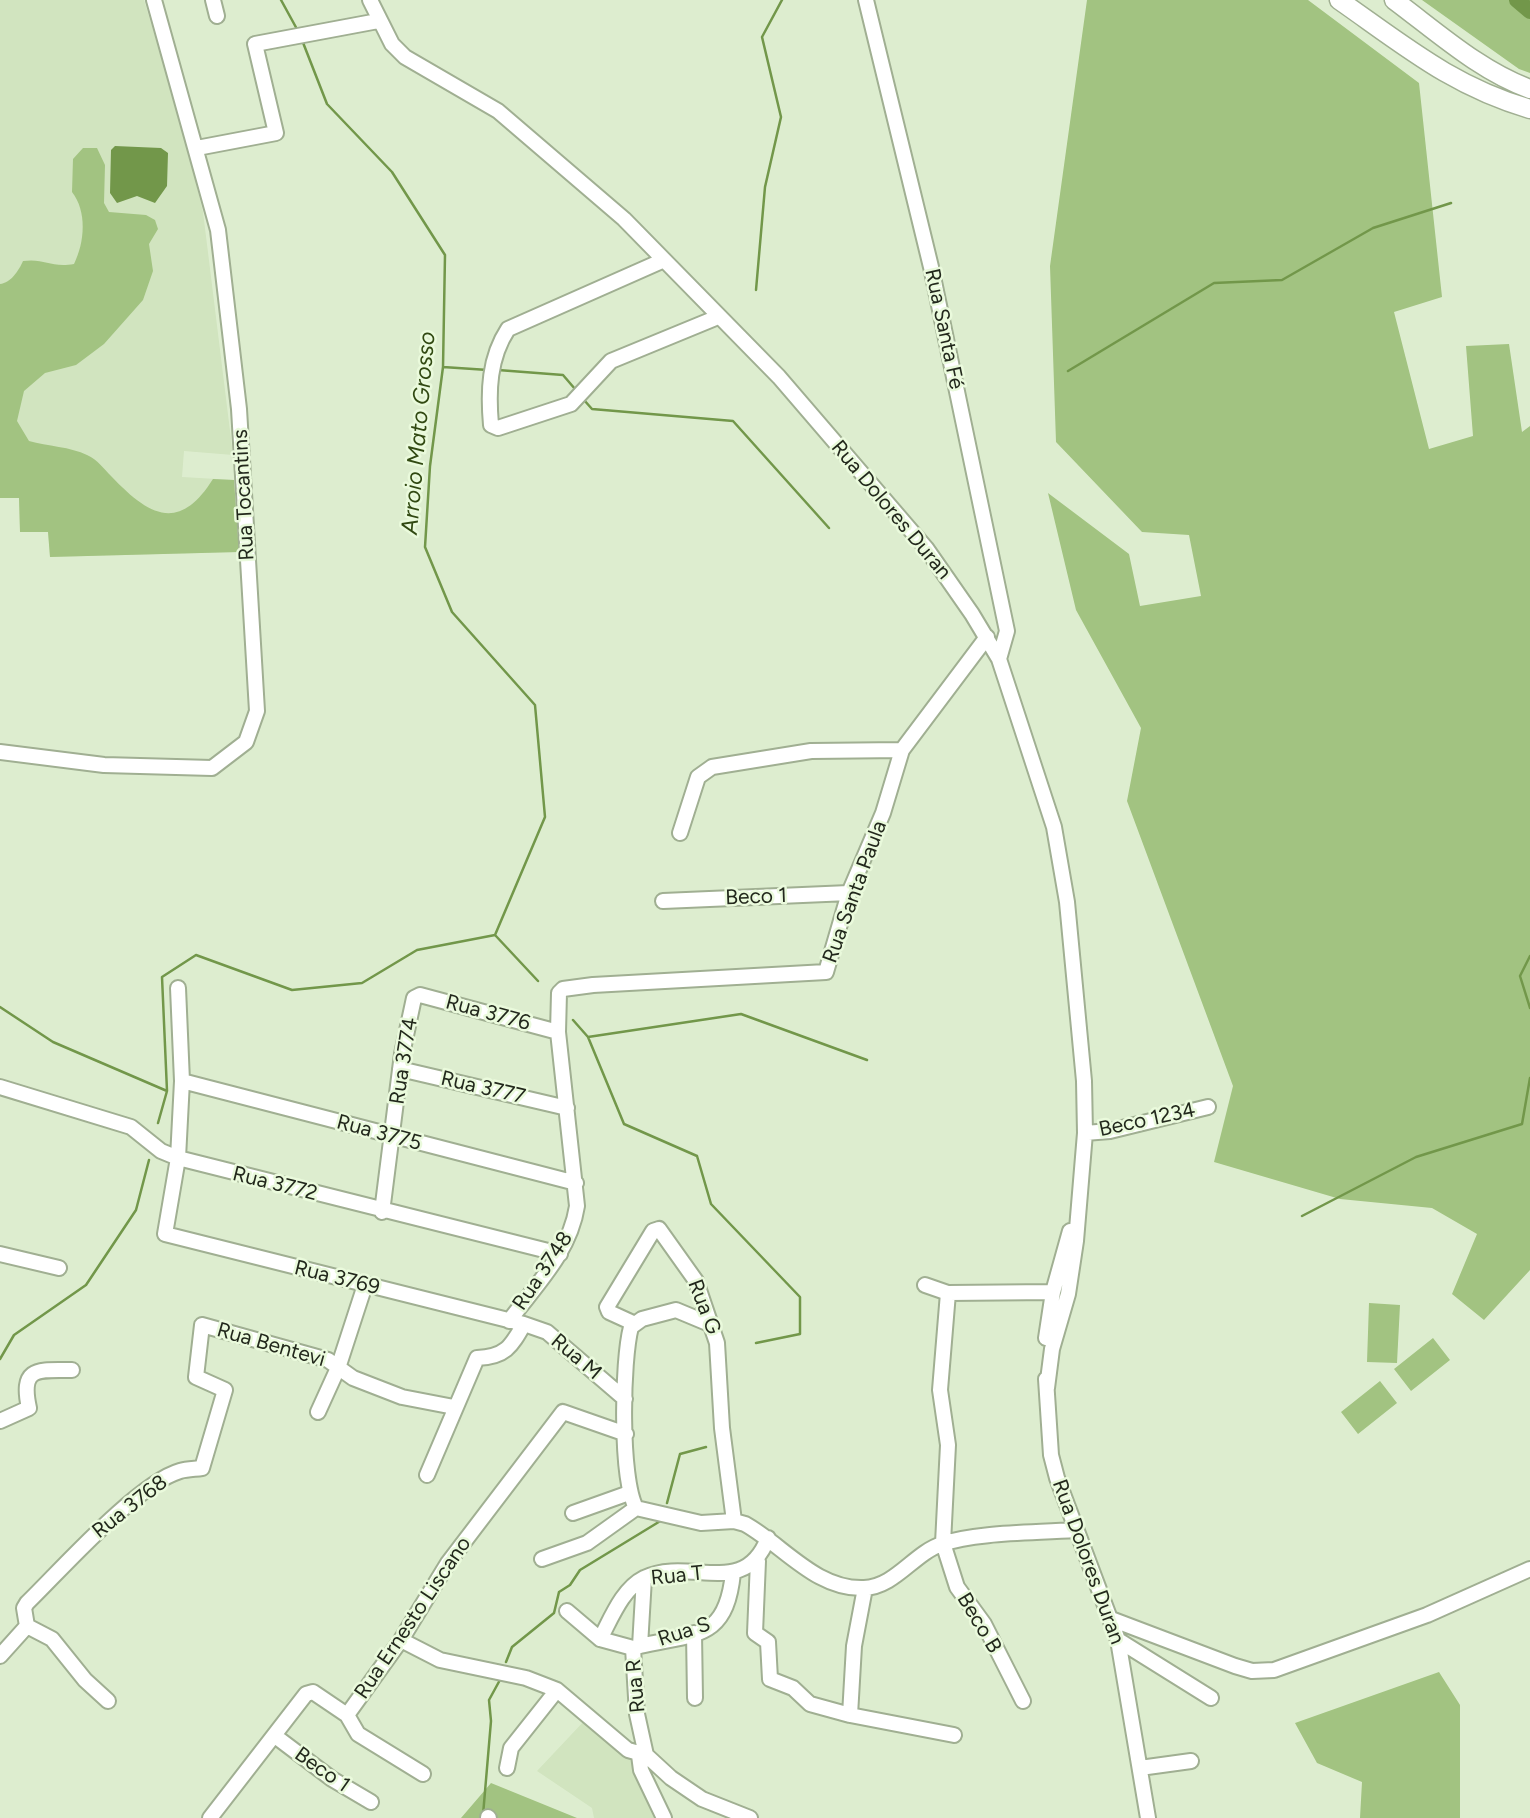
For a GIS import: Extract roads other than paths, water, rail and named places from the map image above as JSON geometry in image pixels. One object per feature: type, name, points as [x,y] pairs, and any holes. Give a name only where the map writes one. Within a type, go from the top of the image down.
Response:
[{"type":"main road","points":[[1339,0],[1446,76],[1475,91],[1530,109]]},
{"type":"main road","points":[[1394,0],[1483,65],[1509,82],[1530,89]]},
{"type":"street","name":"Rua Tocantins","points":[[0,752],[104,765],[212,768],[237,751],[253,729],[257,711],[239,409],[218,230],[154,0]]},
{"type":"street","points":[[213,0],[217,16]]},
{"type":"street","name":"Rua Dolores Duran","points":[[370,0],[378,21],[392,44],[405,57],[498,111],[624,219],[779,377],[922,543],[987,636],[999,659],[1054,827],[1067,902],[1079,1013],[1085,1133],[1078,1200],[1063,1292],[1046,1338],[1051,1455],[1074,1530],[1118,1640],[1148,1818]]},
{"type":"street","name":"Rua Santa Fé","points":[[866,0],[931,267],[1007,631],[999,659]]},
{"type":"street","points":[[197,148],[276,133],[255,44],[378,21]]},
{"type":"street","points":[[664,260],[508,329],[496,353],[488,393],[494,428],[571,404],[611,361],[718,317]]},
{"type":"street","name":"Rua Santa Paula","points":[[560,1056],[557,999],[563,989],[826,971],[849,893],[883,813],[902,750],[987,636]]},
{"type":"street","points":[[680,833],[698,777],[704,770],[811,751],[902,750]]},
{"type":"street","name":"Beco 1","points":[[663,901],[849,893]]},
{"type":"street","points":[[178,988],[182,1081],[178,1158]]},
{"type":"street","name":"Rua 3776","points":[[417,996],[558,1032]]},
{"type":"street","name":"Rua 3774","points":[[383,1212],[400,1069],[417,996]]},
{"type":"street","name":"Rua 3748","points":[[427,1475],[477,1358],[499,1356],[508,1351],[524,1324],[509,1321],[560,1254],[573,1231],[577,1206],[576,1182],[560,1056]]},
{"type":"street","name":"Rua 3777","points":[[400,1069],[566,1108]]},
{"type":"street","name":"Rua 3775","points":[[182,1081],[576,1182]]},
{"type":"street","name":"Rua 3772","points":[[0,1087],[131,1127],[162,1151],[178,1158],[383,1212],[560,1254]]},
{"type":"street","name":"Beco 1234","points":[[1085,1133],[1110,1131],[1208,1107]]},
{"type":"street","name":"Rua 3769","points":[[178,1158],[165,1234],[509,1321]]},
{"type":"street","name":"Rua G","points":[[633,1323],[609,1312],[607,1307],[655,1229],[667,1237],[689,1269],[718,1343],[722,1436],[734,1521]]},
{"type":"street","points":[[0,1254],[59,1268]]},
{"type":"street","points":[[318,1412],[338,1368],[365,1284]]},
{"type":"street","points":[[925,1285],[948,1293],[1063,1292]]},
{"type":"street","points":[[943,1543],[948,1445],[940,1390],[948,1293]]},
{"type":"street","points":[[636,1508],[629,1493],[625,1399],[629,1334],[633,1323],[676,1310],[712,1325]]},
{"type":"street","name":"Rua M","points":[[524,1324],[547,1332],[625,1399]]},
{"type":"street","name":"Rua Bentevi","points":[[202,1325],[296,1348],[328,1360],[353,1378],[402,1397],[454,1407]]},
{"type":"street","name":"Rua 3768","points":[[27,1626],[24,1608],[27,1603],[87,1542],[164,1479],[180,1471],[202,1468],[225,1390],[196,1377],[202,1325]]},
{"type":"street","points":[[0,1421],[29,1408],[26,1382],[31,1374],[42,1370],[72,1370]]},
{"type":"street","name":"Rua Ernesto Liscano","points":[[211,1818],[310,1692],[347,1715],[401,1640],[449,1563],[563,1412],[626,1434]]},
{"type":"street","points":[[573,1513],[629,1493]]},
{"type":"street","points":[[542,1559],[587,1543],[636,1508],[701,1523],[734,1521],[768,1538],[816,1575],[865,1588],[882,1583],[922,1553],[943,1543],[1074,1530]]},
{"type":"street","points":[[768,1538],[758,1561],[755,1633],[768,1642],[770,1679],[793,1688],[810,1704],[850,1715],[954,1735]]},
{"type":"street","name":"Beco B","points":[[943,1543],[957,1587],[984,1624],[1024,1701]]},
{"type":"street","name":"Rua T","points":[[600,1639],[621,1601],[644,1578],[681,1572],[733,1573],[746,1570],[758,1561]]},
{"type":"street","points":[[1111,1619],[1235,1666],[1252,1671],[1274,1670],[1427,1615],[1530,1569]]},
{"type":"street","name":"Rua S","points":[[567,1611],[600,1639],[636,1647],[694,1633],[721,1620],[728,1608],[733,1573]]},
{"type":"street","name":"Rua R","points":[[644,1578],[636,1647],[637,1714],[643,1755],[641,1770],[664,1818]]},
{"type":"street","points":[[850,1715],[854,1646],[865,1588]]},
{"type":"street","points":[[0,1656],[27,1626],[52,1639],[85,1680],[108,1701]]},
{"type":"street","points":[[694,1633],[695,1698]]},
{"type":"street","points":[[401,1640],[440,1660],[526,1678],[557,1690],[628,1750],[643,1755],[702,1799],[750,1818]]},
{"type":"street","points":[[1118,1640],[1210,1698]]},
{"type":"street","points":[[507,1768],[511,1748],[557,1690]]},
{"type":"street","points":[[347,1715],[358,1734],[423,1774]]},
{"type":"street","name":"Beco 1","points":[[275,1736],[332,1779],[371,1802]]},
{"type":"street","points":[[1140,1768],[1191,1761]]},
{"type":"waterway","name":"Arroio Mato Grosso","points":[[281,0],[298,31]]},
{"type":"waterway","points":[[756,290],[765,187],[781,117],[762,37],[782,0]]},
{"type":"waterway","points":[[1517,0],[1530,11]]},
{"type":"waterway","name":"Arroio Mato Grosso","points":[[302,40],[327,104],[392,172],[445,255],[443,367],[430,466],[425,547],[452,612],[535,705],[545,817],[495,935],[538,981]]},
{"type":"waterway","points":[[1068,371],[1214,283],[1282,280],[1373,228],[1451,203]]},
{"type":"waterway","points":[[443,367],[488,370]]},
{"type":"waterway","points":[[498,370],[563,375],[575,389]]},
{"type":"waterway","points":[[584,400],[592,409],[733,421],[829,528]]},
{"type":"waterway","points":[[158,1123],[167,1091],[162,977],[196,955],[292,990],[362,983],[417,950],[495,935]]},
{"type":"waterway","points":[[1530,956],[1520,976],[1530,1008]]},
{"type":"waterway","points":[[0,1007],[53,1042],[167,1091]]},
{"type":"waterway","points":[[588,1037],[741,1014],[867,1060]]},
{"type":"waterway","name":"Arroio Mato Grosso","points":[[573,1020],[588,1037],[624,1124],[697,1156],[711,1204],[800,1297],[800,1334],[756,1343]]},
{"type":"waterway","points":[[1302,1216],[1416,1157],[1522,1124],[1530,1078]]},
{"type":"waterway","points":[[0,1359],[14,1335],[86,1285],[136,1210],[149,1160]]},
{"type":"waterway","name":"Arroio Mato Grosso","points":[[667,1503],[680,1454],[706,1447]]},
{"type":"waterway","name":"Arroio Mato Grosso","points":[[506,1662],[512,1647],[554,1613],[559,1592],[570,1585],[580,1570],[662,1520]]},
{"type":"waterway","name":"Arroio Mato Grosso","points":[[483,1815],[491,1721],[489,1700],[501,1678]]}]
